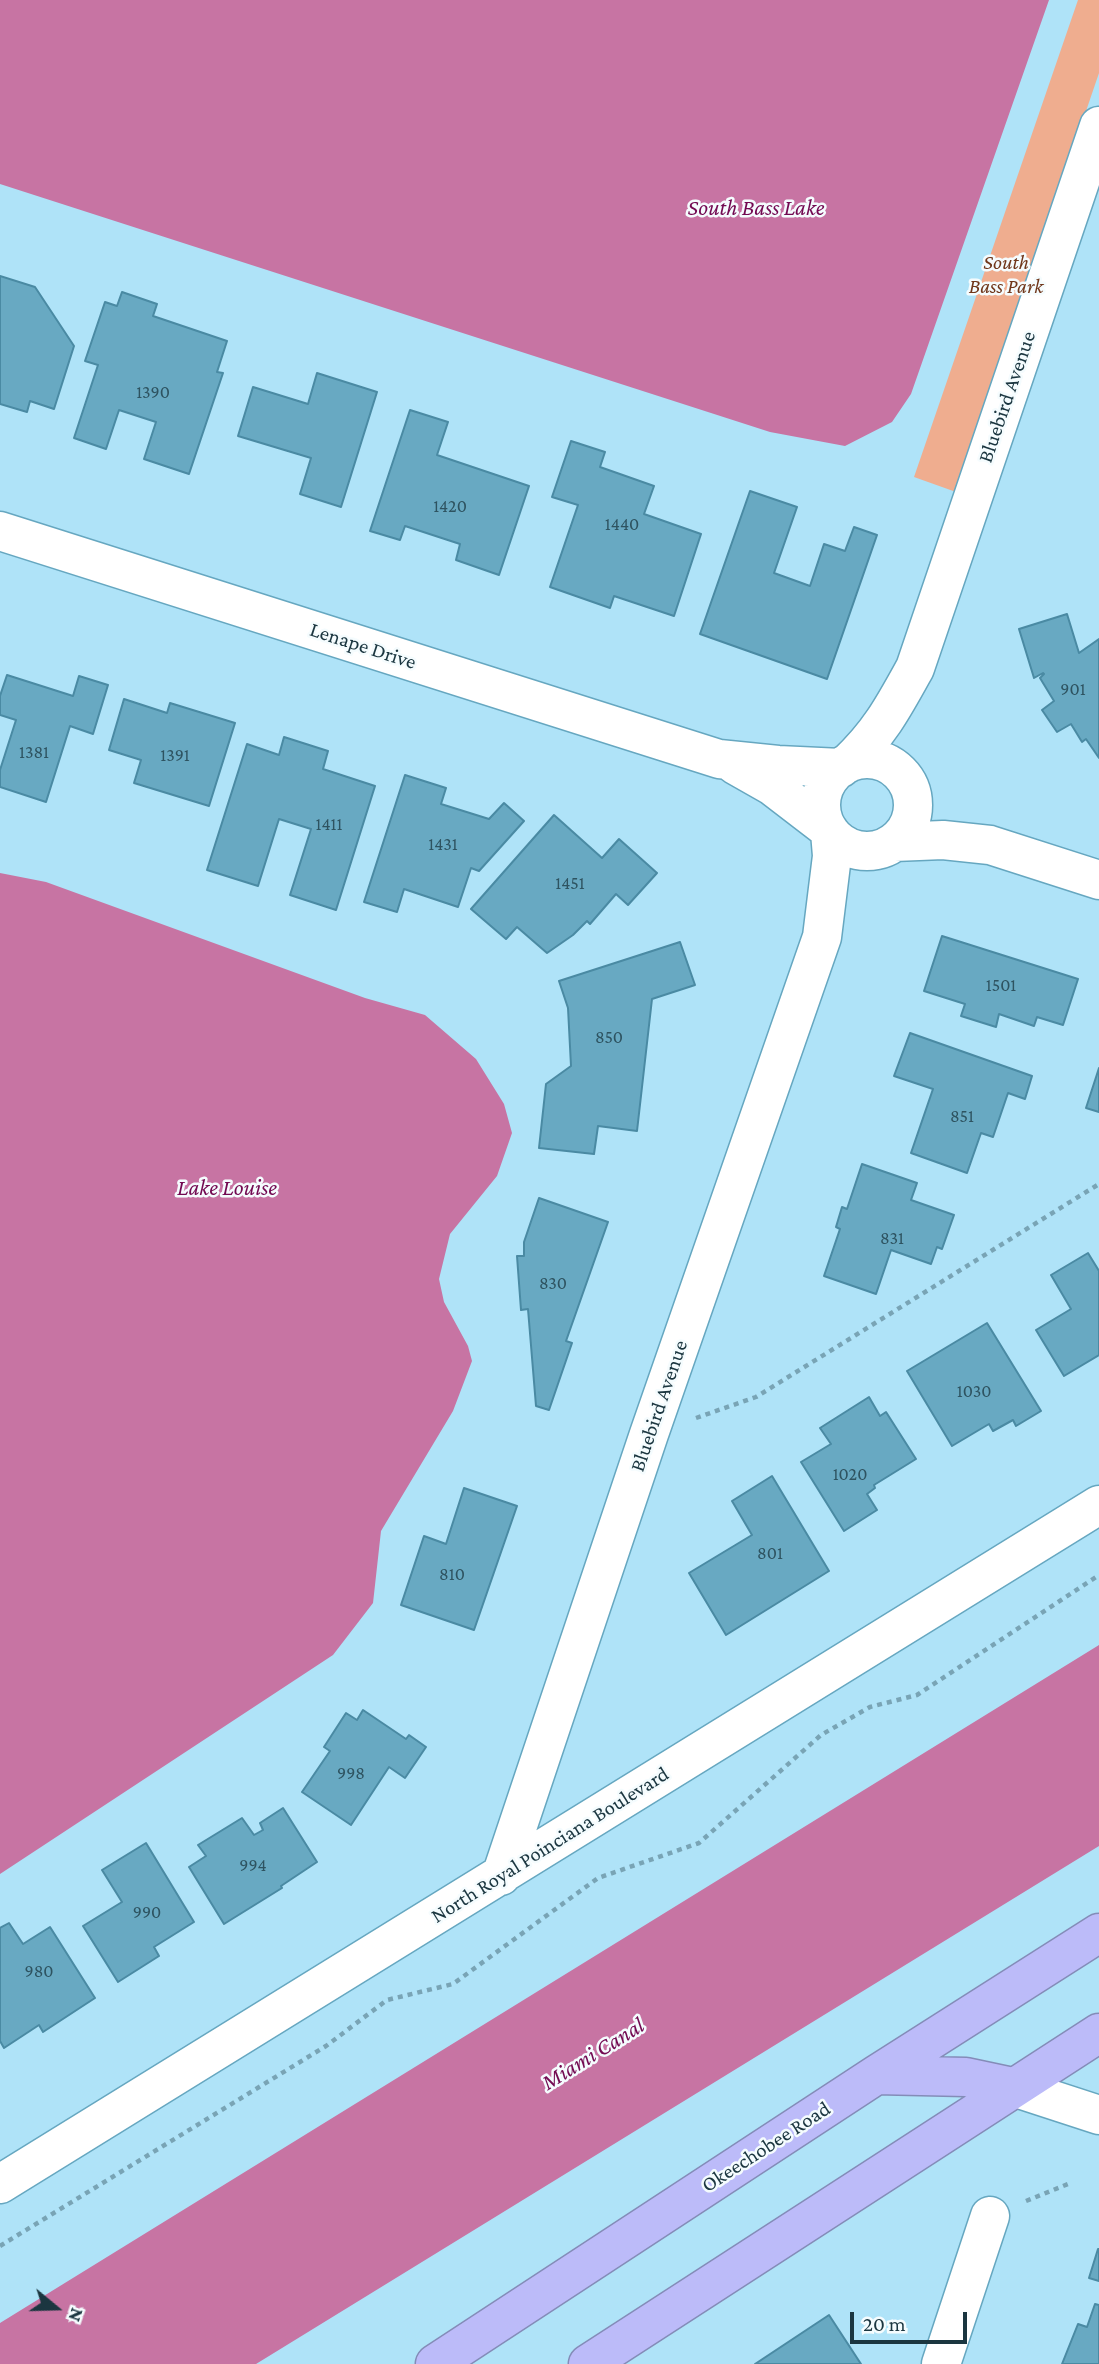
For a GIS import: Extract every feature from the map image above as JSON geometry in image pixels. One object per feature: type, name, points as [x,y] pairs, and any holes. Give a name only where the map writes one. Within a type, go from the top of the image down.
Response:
[{"type":"highway","name":"Okeechobee Road","points":[[435,2364],[876,2075],[1099,1933]]},
{"type":"highway","points":[[588,2364],[1099,2033]]},
{"type":"highway","points":[[876,2075],[966,2077],[1013,2087]]},
{"type":"street","name":"Bluebird Avenue","points":[[908,785],[902,755],[915,668],[1099,126]]},
{"type":"street","name":"Lenape Drive","points":[[0,531],[727,761],[772,786],[829,831]]},
{"type":"street","name":"Bluebird Avenue","points":[[844,766],[871,742],[915,668]]},
{"type":"street","points":[[990,845],[949,821],[908,785],[895,769],[883,762],[868,759],[844,766],[830,778],[823,791],[821,806],[829,831],[840,843],[853,849],[867,851],[888,845],[943,840],[990,845],[1099,880]]},
{"type":"street","name":"Lenape Drive","points":[[727,761],[844,766]]},
{"type":"street","points":[[888,845],[904,832],[910,819],[913,806],[908,785]]},
{"type":"street","name":"Bluebird Avenue","points":[[501,1876],[649,1434],[822,937],[832,856],[829,831]]},
{"type":"street","name":"Bluebird Avenue","points":[[822,937],[868,865],[888,845]]},
{"type":"street","name":"North Royal Poinciana Boulevard","points":[[0,2184],[1099,1505]]},
{"type":"street","points":[[1013,2087],[1099,2115]]},
{"type":"street","points":[[941,2364],[990,2216]]},
{"type":"path","points":[[649,1434],[755,1398],[1099,1184]]},
{"type":"path","points":[[0,2246],[326,2046],[387,2000],[453,1984],[598,1878],[699,1843],[821,1735],[870,1707],[917,1695],[1099,1575]]},
{"type":"green space","name":"South Bass Park","points":[[1078,0],[1099,0],[1099,73],[956,492],[914,477]]},
{"type":"water","name":"South Bass Lake","points":[[0,0],[1049,0],[911,394],[892,422],[845,446],[770,432],[0,184]]},
{"type":"water","name":"Lake Louise","points":[[0,873],[46,882],[365,998],[425,1015],[476,1059],[504,1104],[512,1133],[497,1176],[450,1234],[439,1279],[444,1302],[468,1346],[472,1361],[453,1411],[381,1531],[373,1603],[333,1655],[0,1874]]},
{"type":"water","name":"Miami Canal","points":[[1099,1645],[1099,1846],[256,2364],[0,2364],[0,2323]]},
{"type":"building","points":[[0,276],[35,287],[74,346],[54,409],[30,401],[27,412],[0,404]]},
{"type":"building","points":[[122,292],[157,304],[153,316],[227,341],[217,372],[223,373],[189,474],[144,459],[156,422],[119,410],[106,449],[74,438],[98,365],[85,361],[105,302],[117,306]]},
{"type":"building","points":[[317,373],[377,392],[341,507],[300,494],[311,458],[238,436],[253,387],[308,404]]},
{"type":"building","points":[[410,410],[448,422],[437,455],[529,486],[499,575],[456,560],[460,544],[405,526],[400,540],[370,531]]},
{"type":"building","points":[[571,441],[605,452],[600,467],[654,486],[644,514],[701,534],[674,616],[614,596],[610,608],[550,587],[578,505],[552,497]]},
{"type":"building","points":[[750,491],[797,507],[774,573],[810,586],[824,544],[845,551],[854,527],[877,535],[827,679],[700,634]]},
{"type":"building","points":[[1067,614],[1079,653],[1099,639],[1099,758],[1086,739],[1082,742],[1071,724],[1057,732],[1042,710],[1054,701],[1040,678],[1044,674],[1034,678],[1019,629]]},
{"type":"building","points":[[7,675],[73,696],[79,676],[108,685],[93,734],[70,726],[46,802],[0,787],[0,770],[16,720],[0,715],[0,696]]},
{"type":"building","points":[[124,699],[167,713],[170,703],[235,723],[209,806],[134,783],[141,760],[109,750]]},
{"type":"building","points":[[284,737],[328,751],[323,769],[375,786],[336,910],[290,895],[311,829],[279,819],[258,886],[207,870],[247,744],[279,755]]},
{"type":"building","points":[[405,775],[446,788],[441,804],[489,819],[504,803],[524,821],[479,871],[471,868],[458,907],[404,889],[397,912],[364,902]]},
{"type":"building","points":[[554,815],[602,858],[619,839],[657,873],[628,905],[616,894],[590,924],[587,921],[573,935],[547,953],[517,927],[506,939],[471,909]]},
{"type":"building","points":[[942,936],[1078,979],[1063,1025],[1037,1017],[1034,1026],[999,1014],[996,1027],[961,1016],[965,1004],[924,991]]},
{"type":"building","points":[[680,942],[695,985],[652,999],[637,1131],[598,1126],[594,1154],[539,1148],[546,1084],[571,1066],[568,1008],[559,981]]},
{"type":"building","points":[[910,1033],[1032,1076],[1025,1099],[1008,1093],[993,1137],[981,1133],[967,1173],[911,1153],[933,1089],[894,1076]]},
{"type":"building","points":[[1099,1068],[1099,1112],[1086,1108]]},
{"type":"building","points":[[862,1164],[917,1183],[911,1200],[954,1215],[942,1249],[937,1247],[931,1264],[891,1250],[876,1294],[824,1276],[840,1229],[836,1227],[842,1207],[847,1209]]},
{"type":"building","points":[[539,1198],[608,1222],[566,1341],[572,1343],[549,1410],[536,1406],[528,1309],[521,1310],[517,1256],[524,1256],[524,1242]]},
{"type":"building","points":[[1088,1253],[1099,1271],[1099,1355],[1064,1376],[1036,1330],[1071,1309],[1051,1275]]},
{"type":"building","points":[[987,1323],[1041,1411],[1016,1426],[1013,1420],[993,1431],[989,1424],[952,1446],[907,1371]]},
{"type":"building","points":[[869,1397],[880,1416],[886,1412],[916,1459],[874,1485],[875,1488],[867,1494],[877,1510],[844,1531],[801,1462],[831,1444],[820,1428]]},
{"type":"building","points":[[772,1476],[829,1571],[726,1635],[689,1573],[752,1535],[732,1501]]},
{"type":"building","points":[[464,1488],[517,1506],[474,1630],[401,1605],[424,1536],[446,1544]]},
{"type":"building","points":[[363,1710],[406,1739],[409,1735],[426,1747],[405,1778],[389,1767],[351,1825],[302,1792],[330,1751],[324,1747],[346,1713],[357,1720]]},
{"type":"building","points":[[283,1808],[317,1862],[281,1886],[282,1888],[224,1924],[189,1867],[206,1856],[198,1845],[242,1818],[254,1835],[263,1830],[260,1823]]},
{"type":"building","points":[[146,1843],[194,1922],[154,1947],[159,1956],[118,1982],[83,1926],[122,1902],[102,1870]]},
{"type":"building","points":[[9,1923],[23,1944],[50,1927],[95,1998],[43,2032],[39,2025],[4,2048],[0,2041],[0,1928]]},
{"type":"building","points":[[1099,2249],[1099,2281],[1089,2278]]},
{"type":"building","points":[[1095,2304],[1099,2305],[1099,2364],[1062,2364],[1078,2324],[1087,2327]]},
{"type":"building","points":[[829,2315],[861,2364],[755,2364]]}]
